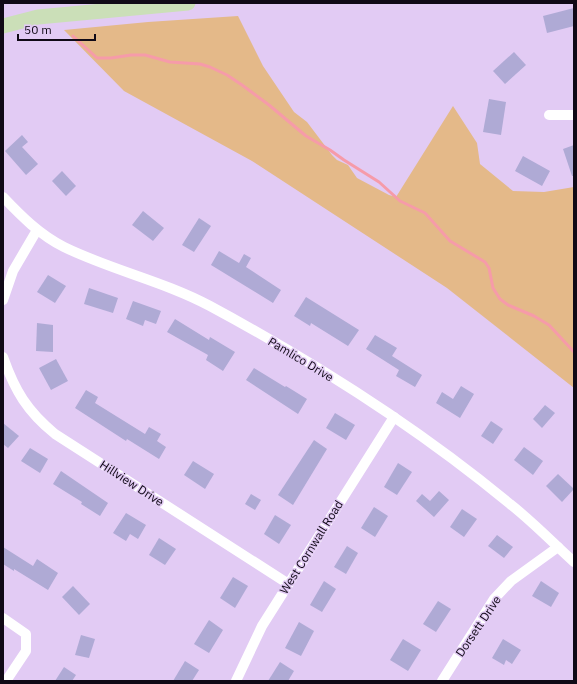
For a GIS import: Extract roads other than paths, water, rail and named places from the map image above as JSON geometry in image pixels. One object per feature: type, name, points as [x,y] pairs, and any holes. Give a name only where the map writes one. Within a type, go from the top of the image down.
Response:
[{"type":"main road","points":[[3,26],[38,17],[188,3]]},
{"type":"street","points":[[549,115],[574,115]]},
{"type":"street","name":"Pamlico Drive","points":[[3,197],[37,230],[63,246],[120,270],[188,295],[210,306],[315,367],[394,417],[447,455],[506,501],[574,562]]},
{"type":"street","points":[[3,300],[12,271],[37,230]]},
{"type":"street","name":"Hillview Drive","points":[[3,357],[17,392],[40,421],[55,434],[288,584]]},
{"type":"street","name":"West Cornwall Road","points":[[236,681],[262,626],[394,417]]},
{"type":"street","name":"Dorsett Drive","points":[[442,681],[494,599],[511,581],[558,548]]},
{"type":"street","points":[[3,618],[26,634],[26,651],[6,681]]},
{"type":"waterway","points":[[73,36],[97,58],[145,55],[170,62],[200,64],[227,75],[269,105],[306,136],[379,182],[400,201],[425,213],[450,241],[485,262],[489,268],[493,288],[500,299],[508,305],[534,316],[549,325],[574,352]]}]
